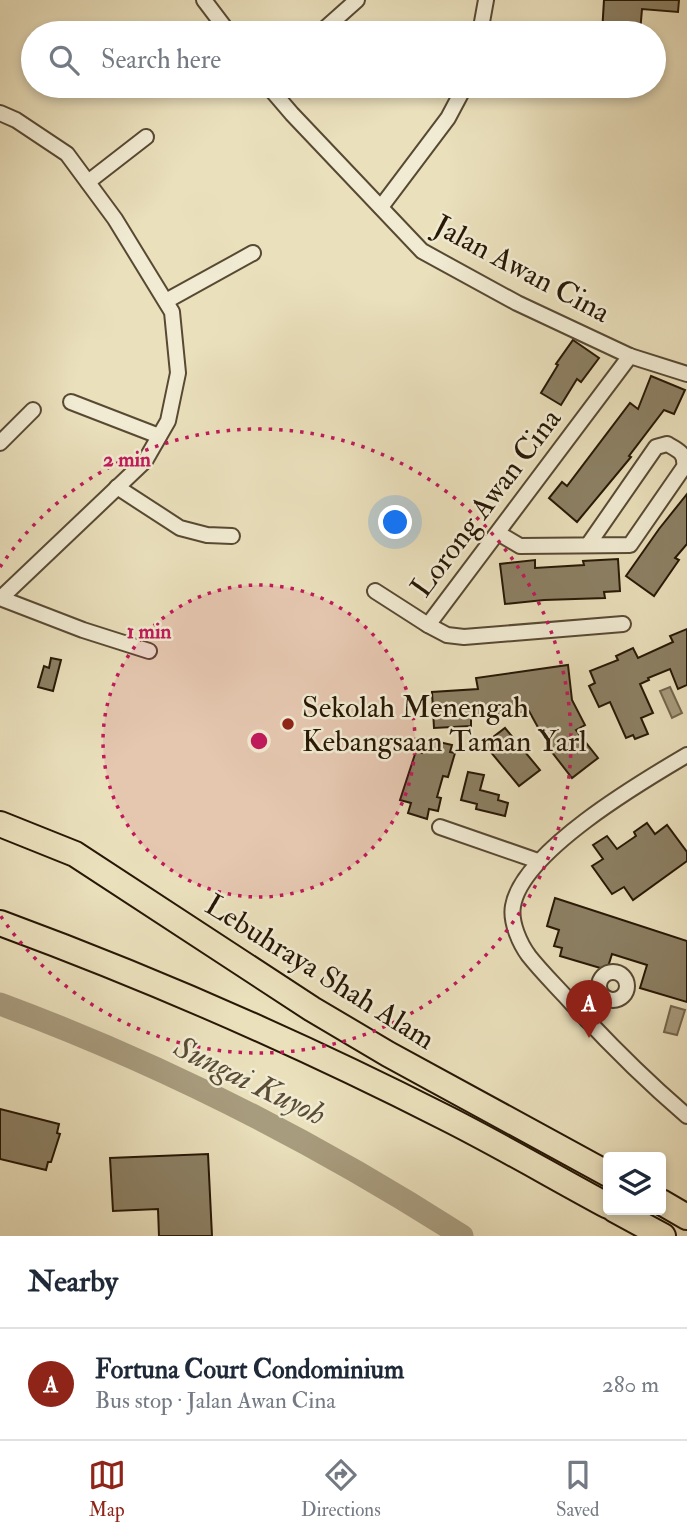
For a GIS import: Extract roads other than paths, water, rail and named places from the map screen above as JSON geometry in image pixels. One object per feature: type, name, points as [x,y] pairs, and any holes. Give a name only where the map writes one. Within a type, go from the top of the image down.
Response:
[{"type":"highway","name":"Lebuhraya Shah Alam","points":[[0,824],[75,854],[312,1009],[388,1054],[603,1171]]},
{"type":"highway","points":[[0,923],[82,953],[259,1029],[445,1118],[603,1203]]},
{"type":"highway","points":[[666,1205],[687,1217]]},
{"type":"highway","points":[[624,1215],[663,1236]]},
{"type":"street","points":[[204,0],[220,21]]},
{"type":"street","points":[[333,21],[357,0]]},
{"type":"street","points":[[482,21],[486,0]]},
{"type":"street","name":"Jalan Awan Cina","points":[[278,98],[422,251],[517,303],[629,355],[687,374]]},
{"type":"street","points":[[381,207],[448,118],[459,98]]},
{"type":"street","points":[[0,113],[16,120],[67,154],[115,219],[172,312],[178,373],[168,421],[145,461],[0,598],[83,630],[149,651]]},
{"type":"street","points":[[88,182],[146,137]]},
{"type":"street","points":[[166,301],[253,253]]},
{"type":"street","name":"Lorong Awan Cina","points":[[623,624],[464,637],[447,635],[428,625],[629,355]]},
{"type":"street","points":[[71,402],[159,436]]},
{"type":"street","points":[[0,443],[33,410]]},
{"type":"street","points":[[498,533],[520,546],[630,545],[684,467],[682,453],[667,444],[656,447],[587,545]]},
{"type":"street","points":[[117,487],[180,528],[207,535],[232,536]]},
{"type":"street","points":[[375,591],[428,625]]},
{"type":"street","points":[[687,755],[631,788],[538,861],[520,886],[512,908],[516,930],[528,955],[587,1020],[687,1116]]},
{"type":"street","points":[[440,827],[538,861]]},
{"type":"street","points":[[587,1020],[606,998]]},
{"type":"waterway","name":"Sungai Kuyoh","points":[[0,1004],[120,1052],[237,1108],[351,1169],[462,1236]]},
{"type":"place","name":"Sekolah Menengah Kebangsaan Taman Yarl","points":[[288,724]]},
{"type":"place","name":"Fortuna Court Condominium","points":[[589,1038]]}]
